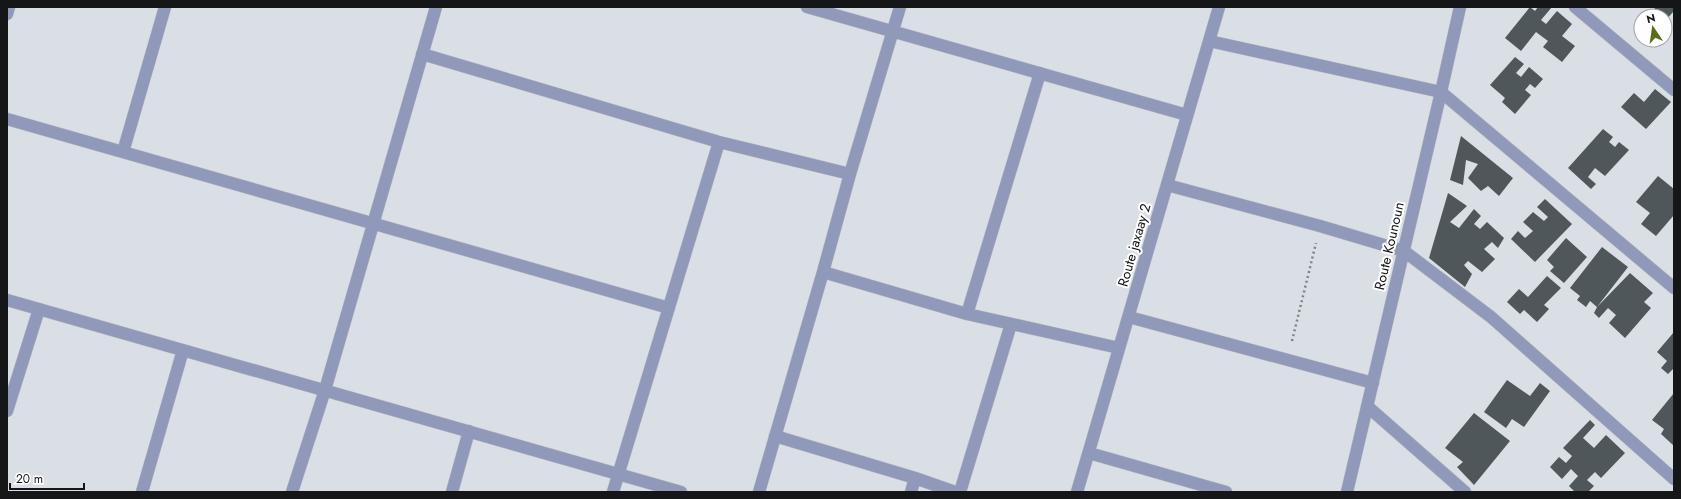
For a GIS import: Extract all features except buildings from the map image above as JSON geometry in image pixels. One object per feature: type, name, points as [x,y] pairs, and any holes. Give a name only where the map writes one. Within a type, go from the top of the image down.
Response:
[{"type":"street","points":[[7,14],[9,7]]},
{"type":"street","points":[[123,152],[165,7]]},
{"type":"street","points":[[292,492],[325,390],[436,7]]},
{"type":"street","points":[[808,7],[1187,115]]},
{"type":"street","points":[[759,492],[850,174],[900,7]]},
{"type":"street","name":"Route jaxaay 2","points":[[1077,492],[1219,7]]},
{"type":"street","name":"Route Kounoun","points":[[1347,492],[1460,7]]},
{"type":"street","points":[[1575,7],[1674,90]]},
{"type":"street","points":[[1209,41],[1441,92],[1674,288]]},
{"type":"street","points":[[422,54],[719,142],[850,174]]},
{"type":"street","points":[[967,314],[1040,73]]},
{"type":"street","points":[[7,120],[669,308]]},
{"type":"street","points":[[613,492],[719,142]]},
{"type":"street","points":[[1167,185],[1320,226],[1404,251],[1491,317],[1674,479]]},
{"type":"street","points":[[823,272],[967,314],[1120,348]]},
{"type":"street","points":[[7,300],[681,492]]},
{"type":"street","points":[[7,411],[39,309]]},
{"type":"street","points":[[1129,317],[1373,382]]},
{"type":"street","points":[[960,492],[1011,324]]},
{"type":"street","points":[[142,492],[184,350]]},
{"type":"street","points":[[1367,406],[1465,492]]},
{"type":"street","points":[[452,492],[470,431]]},
{"type":"street","points":[[775,436],[915,478],[955,492]]},
{"type":"street","points":[[1089,453],[1226,492]]},
{"type":"street","points":[[911,492],[915,478]]},
{"type":"path","points":[[1287,359],[1320,226]]}]
